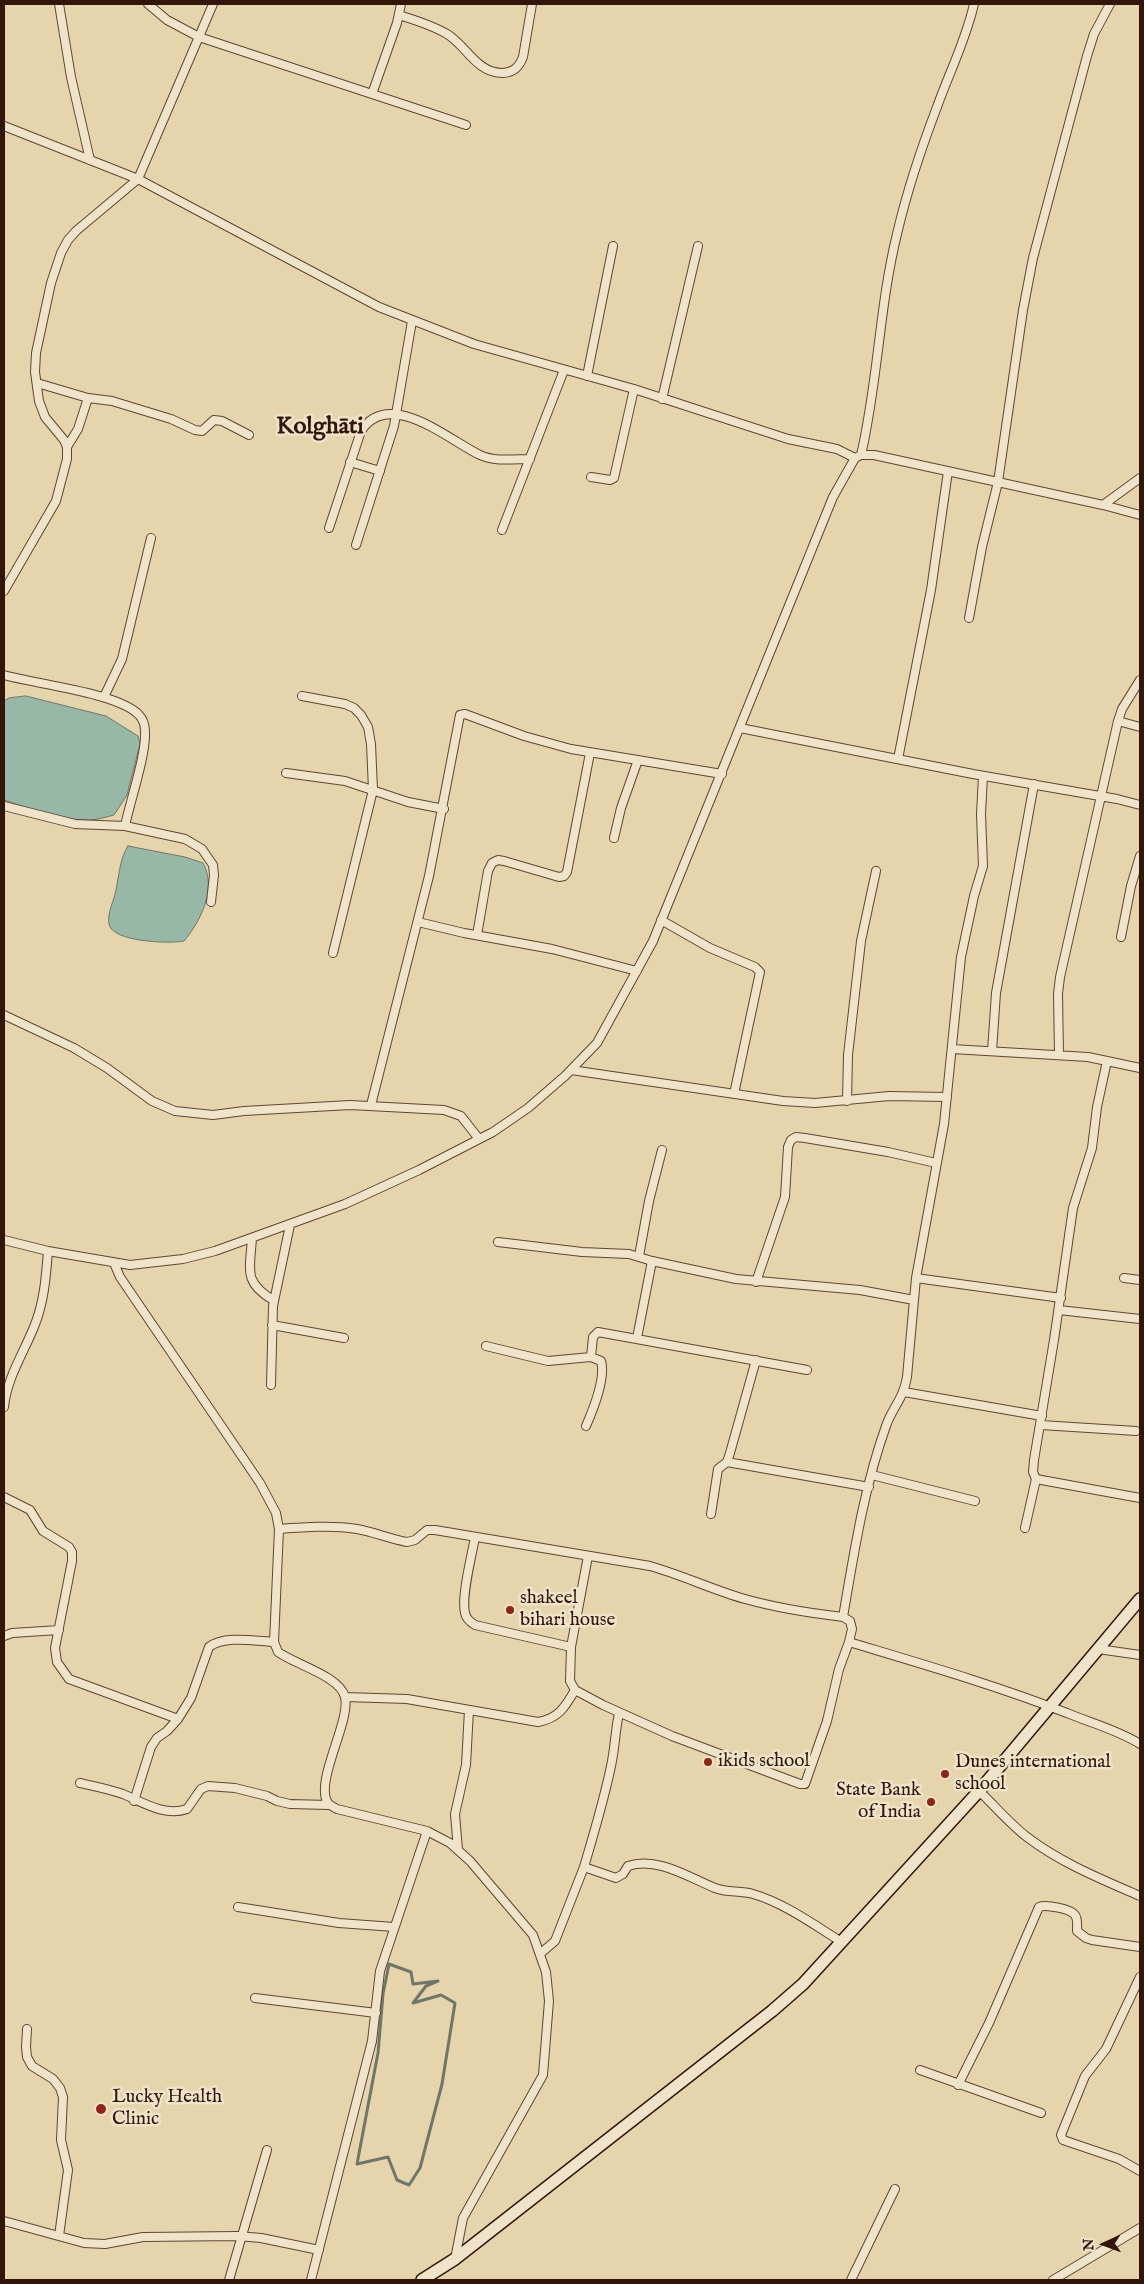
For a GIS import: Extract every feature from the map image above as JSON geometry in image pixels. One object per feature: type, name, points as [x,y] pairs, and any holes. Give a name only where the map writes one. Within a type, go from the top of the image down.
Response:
[{"type":"main road","points":[[422,2280],[455,2259],[772,2011],[803,1984],[979,1792],[1140,1600]]},
{"type":"street","points":[[59,4],[71,77],[90,160]]},
{"type":"street","points":[[148,4],[167,20],[199,37],[466,125]]},
{"type":"street","points":[[4,591],[56,502],[67,459],[67,447],[64,440],[45,417],[36,383],[36,353],[51,283],[65,246],[76,231],[138,179],[214,4]]},
{"type":"street","points":[[372,94],[401,4]]},
{"type":"street","points":[[399,15],[445,33],[486,70],[506,72],[514,70],[522,57],[532,4]]},
{"type":"street","points":[[4,1240],[48,1251],[114,1263],[144,1265],[184,1260],[215,1251],[345,1204],[478,1140],[528,1108],[597,1043],[637,971],[661,920],[722,774],[833,497],[858,456],[872,400],[887,283],[896,236],[936,108],[956,59],[974,4]]},
{"type":"street","points":[[969,618],[982,547],[998,482],[1033,258],[1087,56],[1094,34],[1110,4]]},
{"type":"street","points":[[4,126],[138,179],[379,307],[474,344],[634,388],[662,399],[788,439],[858,456],[874,455],[1140,515]]},
{"type":"street","points":[[588,376],[613,246]]},
{"type":"street","points":[[662,399],[698,246]]},
{"type":"street","points":[[356,545],[397,414],[412,321]]},
{"type":"street","points":[[502,530],[564,370]]},
{"type":"street","points":[[36,383],[88,398],[128,405],[171,419],[194,430],[202,431],[214,420],[222,421],[249,434]]},
{"type":"street","points":[[591,477],[610,480],[614,478],[634,388]]},
{"type":"street","points":[[67,447],[78,429],[88,398]]},
{"type":"street","points":[[328,528],[350,462],[366,423],[378,415],[397,414],[421,422],[482,456],[500,459],[530,459]]},
{"type":"street","points":[[350,462],[380,471]]},
{"type":"street","points":[[898,758],[931,590],[948,471]]},
{"type":"street","points":[[1102,505],[1140,478]]},
{"type":"street","points":[[104,697],[122,659],[151,538]]},
{"type":"street","points":[[4,675],[104,697],[128,707],[138,714],[144,722],[145,732],[125,826]]},
{"type":"street","points":[[1059,1055],[1058,994],[1060,977],[1118,721],[1122,709],[1140,680]]},
{"type":"street","points":[[302,696],[345,704],[361,715],[368,727],[371,744],[374,790],[334,953]]},
{"type":"street","points":[[371,1105],[418,922],[444,809],[460,715],[465,714],[524,736],[590,753],[722,774]]},
{"type":"street","points":[[1118,721],[1140,727]]},
{"type":"street","points":[[740,728],[984,776],[1102,796],[1140,805]]},
{"type":"street","points":[[477,935],[488,871],[492,863],[498,860],[504,861],[559,877],[564,876],[567,872],[590,753]]},
{"type":"street","points":[[614,838],[621,808],[638,760]]},
{"type":"street","points":[[286,773],[345,780],[408,802],[444,809]]},
{"type":"street","points":[[843,1617],[868,1487],[886,1425],[904,1392],[916,1278],[947,1097],[956,990],[964,934],[983,866],[981,814],[984,776]]},
{"type":"street","points":[[992,1052],[996,993],[1034,784]]},
{"type":"street","points":[[4,806],[75,824],[125,826],[185,839],[202,849],[213,865],[214,875],[211,902]]},
{"type":"street","points":[[1121,937],[1131,886],[1140,856]]},
{"type":"street","points":[[847,1101],[848,1055],[861,941],[876,871]]},
{"type":"street","points":[[661,920],[710,948],[755,967],[760,972],[734,1094]]},
{"type":"street","points":[[418,922],[552,949],[637,971]]},
{"type":"street","points":[[4,1016],[74,1048],[107,1068],[152,1101],[174,1111],[213,1115],[244,1111],[371,1105],[452,1112],[465,1120],[478,1140]]},
{"type":"street","points":[[952,1049],[1059,1055],[1107,1061],[1140,1068]]},
{"type":"street","points":[[1024,1528],[1036,1479],[1033,1466],[1061,1298],[1073,1208],[1092,1148],[1097,1107],[1107,1061]]},
{"type":"street","points":[[570,1070],[734,1094],[815,1103],[888,1096],[947,1097]]},
{"type":"street","points":[[756,1282],[785,1197],[788,1147],[791,1140],[796,1137],[805,1138],[888,1152],[936,1163]]},
{"type":"street","points":[[639,1256],[649,1201],[662,1150]]},
{"type":"street","points":[[272,1386],[274,1300],[290,1225]]},
{"type":"street","points":[[252,1238],[250,1275],[253,1285],[274,1300]]},
{"type":"street","points":[[498,1242],[639,1256],[652,1261],[756,1282],[860,1290],[914,1300]]},
{"type":"street","points":[[4,1407],[10,1381],[39,1314],[45,1284],[48,1251]]},
{"type":"street","points":[[637,1338],[652,1261]]},
{"type":"street","points":[[114,1263],[123,1282],[260,1483],[276,1513],[279,1529],[274,1642],[278,1652],[330,1679],[345,1696],[344,1712],[326,1781],[325,1797],[329,1805]]},
{"type":"street","points":[[916,1278],[1061,1298]]},
{"type":"street","points":[[1124,1278],[1140,1280]]},
{"type":"street","points":[[1059,1310],[1140,1319]]},
{"type":"street","points":[[272,1325],[344,1338]]},
{"type":"street","points":[[591,1358],[593,1337],[596,1333],[637,1338],[807,1370]]},
{"type":"street","points":[[486,1346],[548,1361],[591,1358],[601,1361],[602,1368],[596,1401],[586,1426]]},
{"type":"street","points":[[710,1514],[718,1469],[726,1462],[756,1360]]},
{"type":"street","points":[[904,1392],[1042,1420],[1136,1431]]},
{"type":"street","points":[[726,1462],[868,1487]]},
{"type":"street","points":[[872,1475],[975,1501]]},
{"type":"street","points":[[1036,1479],[1140,1498]]},
{"type":"street","points":[[4,1497],[30,1510],[43,1531],[69,1547],[72,1552],[72,1562],[55,1648],[58,1662],[69,1679],[178,1719]]},
{"type":"street","points":[[279,1529],[343,1528],[407,1542],[415,1540],[427,1530],[475,1537],[650,1566],[769,1605],[792,1611],[843,1617],[852,1624],[849,1642],[839,1669],[827,1721],[804,1784],[672,1736],[619,1713],[575,1690],[570,1681],[571,1647],[588,1556]]},
{"type":"street","points":[[475,1537],[466,1592],[465,1612],[469,1621],[475,1625],[571,1647]]},
{"type":"street","points":[[4,1636],[12,1633],[58,1630]]},
{"type":"street","points":[[134,1801],[151,1747],[157,1738],[167,1731],[178,1719],[191,1698],[209,1647],[215,1642],[226,1640],[274,1642]]},
{"type":"street","points":[[849,1642],[943,1670],[1050,1707],[1122,1734],[1140,1744]]},
{"type":"street","points":[[1098,1649],[1140,1655]]},
{"type":"street","points":[[345,1696],[407,1699],[538,1722],[550,1720],[561,1713],[575,1690]]},
{"type":"street","points":[[458,1850],[455,1814],[466,1765],[469,1710]]},
{"type":"street","points":[[541,1953],[555,1941],[584,1867],[604,1798],[619,1713]]},
{"type":"street","points":[[80,1783],[115,1792],[154,1808],[184,1810],[192,1805],[201,1789],[208,1786],[235,1788],[290,1804],[329,1805],[337,1809],[426,1831],[450,1843],[470,1861],[532,1935],[541,1953],[546,1972],[549,2001],[543,2075],[463,2218],[455,2259]]},
{"type":"street","points":[[979,1792],[1025,1835],[1045,1850],[1091,1875],[1140,1896]]},
{"type":"street","points":[[311,2280],[372,2041],[376,2013],[376,1987],[380,1971],[426,1831]]},
{"type":"street","points":[[584,1867],[616,1878],[623,1874],[628,1866],[633,1864],[663,1867],[718,1890],[754,1894],[799,1915],[840,1942]]},
{"type":"street","points":[[958,2085],[989,2024],[1039,1907],[1046,1905],[1073,1912],[1076,1916],[1078,1931],[1086,1938],[1140,1947]]},
{"type":"street","points":[[238,1907],[338,1923],[394,1927]]},
{"type":"street","points":[[1140,1978],[1106,2049],[1085,2076],[1061,2135],[1063,2140],[1119,2159],[1140,2171]]},
{"type":"street","points":[[255,1998],[376,2013]]},
{"type":"street","points":[[27,2029],[27,2058],[32,2066],[53,2079],[60,2088],[63,2097],[61,2140],[68,2170],[59,2236]]},
{"type":"street","points":[[920,2070],[1041,2113]]},
{"type":"street","points":[[229,2280],[267,2150]]},
{"type":"street","points":[[851,2280],[895,2189]]},
{"type":"street","points":[[4,2221],[84,2243],[105,2244],[143,2237],[243,2236],[320,2250]]},
{"type":"street","points":[[1052,2280],[1140,2228]]},
{"type":"shaded area","points":[[26,696],[106,716],[138,736],[140,744],[127,795],[114,815],[91,820],[71,819],[4,800],[4,701],[9,698]]},
{"type":"shaded area","points":[[128,846],[185,857],[203,863],[207,873],[208,893],[196,924],[184,941],[154,942],[130,938],[112,930],[109,924],[109,916],[121,861]]},
{"type":"waterway","points":[[389,1964],[411,1972],[413,1984],[438,1981],[426,1986],[413,2003],[441,1995],[455,2003],[442,2084],[420,2168],[409,2185],[397,2180],[388,2157],[357,2164],[378,2053],[383,1994],[389,1964]]},
{"type":"place","name":"shakeel bihari house","points":[[510,1610]]},
{"type":"place","name":"ikids school","points":[[708,1762]]},
{"type":"place","name":"Dunes international school","points":[[945,1774]]},
{"type":"place","name":"State Bank of India","points":[[931,1802]]},
{"type":"place","name":"Lucky Health Clinic","points":[[101,2109]]},
{"type":"district","name":"Kolghāti","points":[[320,428]]}]
